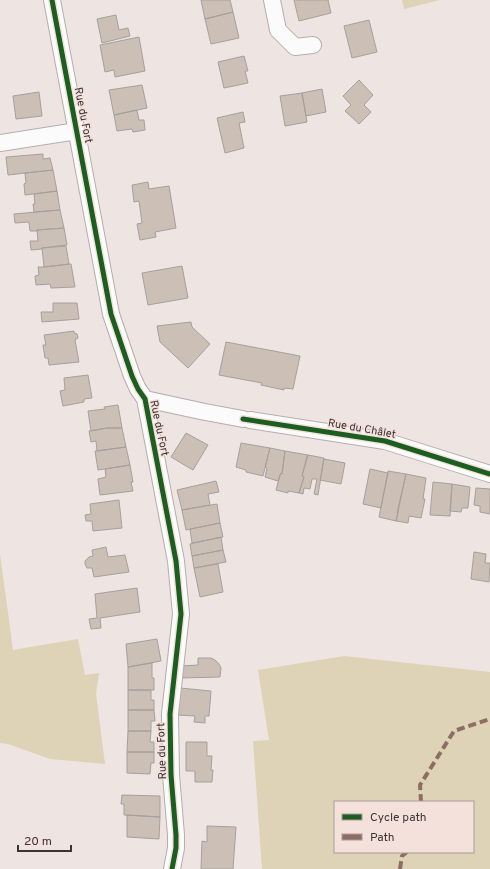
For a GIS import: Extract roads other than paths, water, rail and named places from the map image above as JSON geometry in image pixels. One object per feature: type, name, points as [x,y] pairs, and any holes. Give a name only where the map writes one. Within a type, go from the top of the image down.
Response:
[{"type":"street","name":"Rue du Fort","points":[[52,0],[111,314],[132,376],[145,399],[176,561],[181,614],[170,714],[171,776],[176,835],[176,848],[172,869]]},
{"type":"street","points":[[272,0],[278,30],[295,47],[313,45]]},
{"type":"street","points":[[0,142],[77,131]]},
{"type":"street","name":"Rue du Châlet","points":[[145,399],[205,412],[385,441],[490,474]]}]
